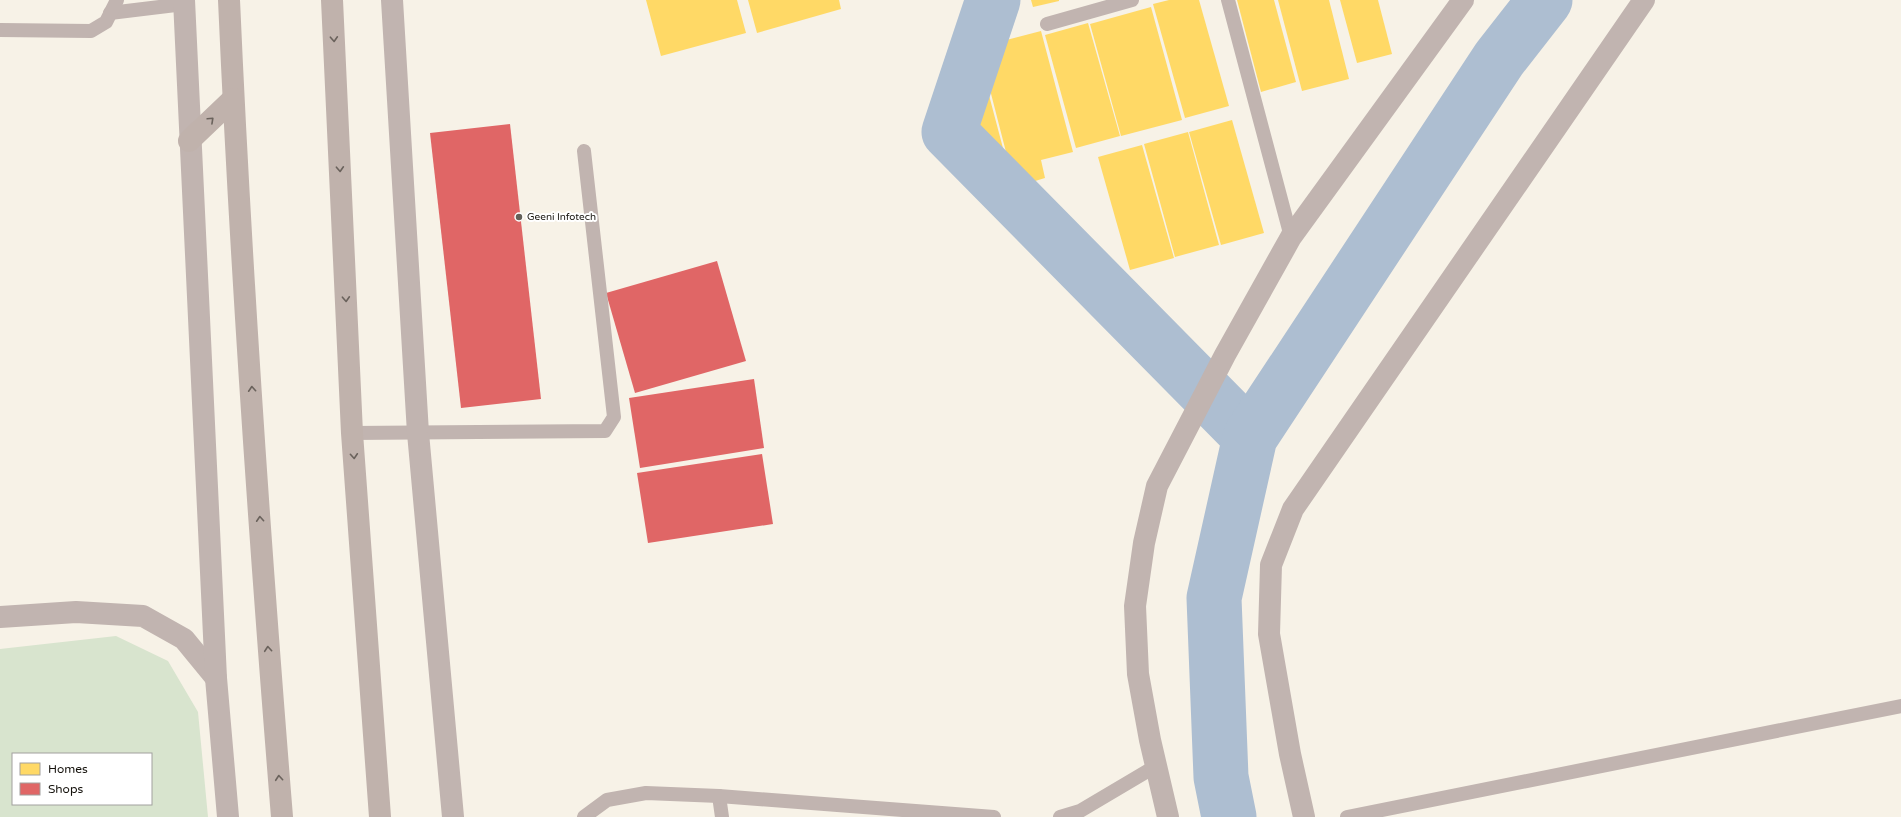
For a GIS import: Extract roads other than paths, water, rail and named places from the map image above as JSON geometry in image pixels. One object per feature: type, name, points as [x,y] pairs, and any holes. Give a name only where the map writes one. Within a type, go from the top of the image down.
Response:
[{"type":"highway","points":[[229,0],[233,99],[266,617],[281,817]]},
{"type":"highway","points":[[332,0],[352,433],[380,817]]},
{"type":"highway","points":[[190,141],[233,99]]},
{"type":"street","points":[[392,0],[418,433],[453,817]]},
{"type":"street","points":[[1168,817],[1156,766],[1138,674],[1135,606],[1144,543],[1157,486],[1184,430],[1291,237],[1463,0]]},
{"type":"street","points":[[1304,817],[1290,754],[1269,634],[1271,565],[1293,509],[1644,0]]},
{"type":"street","points":[[184,2],[216,678],[228,817]]},
{"type":"street","points":[[0,617],[76,612],[143,616],[184,639],[216,678]]},
{"type":"lane","points":[[0,30],[91,31],[106,22],[116,0]]},
{"type":"lane","points":[[1047,24],[1132,0]]},
{"type":"lane","points":[[1228,0],[1291,237]]},
{"type":"lane","points":[[110,13],[184,2]]},
{"type":"lane","points":[[352,433],[592,433],[605,431],[614,418],[584,151]]},
{"type":"lane","points":[[1347,817],[1901,706]]},
{"type":"lane","points":[[1060,817],[1080,811],[1156,766]]},
{"type":"lane","points":[[584,817],[607,800],[646,793],[719,796],[994,817]]},
{"type":"lane","points":[[719,796],[722,817]]},
{"type":"waterway","points":[[993,0],[949,132],[1250,437]]},
{"type":"waterway","points":[[1229,817],[1221,777],[1214,598],[1250,437],[1499,59],[1545,0]]},
{"type":"place","name":"Geeni Infotech","points":[[519,217]]}]
